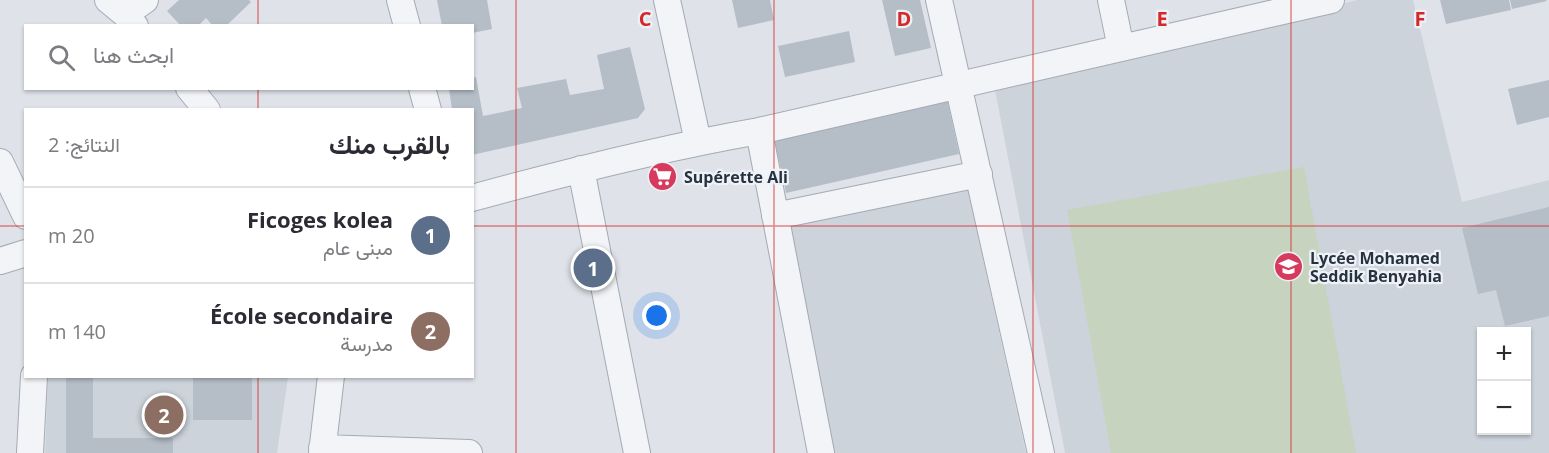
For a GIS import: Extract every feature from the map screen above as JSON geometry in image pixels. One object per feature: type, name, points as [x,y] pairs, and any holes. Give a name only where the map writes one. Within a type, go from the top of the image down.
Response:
[{"type":"street","points":[[400,0],[406,24]]},
{"type":"street","points":[[667,0],[698,142]]},
{"type":"street","points":[[939,0],[1041,453]]},
{"type":"street","points":[[1111,0],[1121,48]]},
{"type":"street","points":[[474,197],[581,169],[698,142],[759,131],[1331,0]]},
{"type":"street","points":[[191,90],[205,108]]},
{"type":"street","points":[[423,90],[427,108]]},
{"type":"street","points":[[759,131],[821,453]]},
{"type":"street","points":[[0,162],[24,212]]},
{"type":"street","points":[[581,169],[637,453]]},
{"type":"street","points":[[775,216],[979,174]]},
{"type":"street","points":[[0,261],[24,254]]},
{"type":"street","points":[[30,453],[34,378]]},
{"type":"street","points":[[332,378],[322,451],[469,453]]},
{"type":"shaded area","name":"Lycée Mohamed Seddik Benyahia","points":[[1357,0],[1413,0],[1462,202],[1549,180],[1549,453],[1065,453],[995,90]]},
{"type":"shaded area","points":[[967,187],[1026,453],[831,453],[789,223]]},
{"type":"shaded area","points":[[48,378],[288,378],[277,453],[45,453]]},
{"type":"green space","points":[[1304,167],[1356,453],[1111,453],[1067,210]]},
{"type":"building","points":[[179,0],[249,0],[251,2],[228,24],[211,24],[206,18],[200,24],[179,24],[167,11]]},
{"type":"building","points":[[437,0],[487,0],[492,29],[474,33],[474,24],[442,24]]},
{"type":"building","points":[[732,0],[770,0],[774,20],[738,28]]},
{"type":"building","points":[[882,0],[920,0],[931,48],[895,56]]},
{"type":"building","points":[[1440,0],[1509,0],[1511,10],[1446,24]]},
{"type":"building","points":[[1510,0],[1546,0],[1547,1],[1512,9]]},
{"type":"building","points":[[849,31],[855,62],[785,77],[778,46]]},
{"type":"building","points":[[630,47],[645,109],[638,118],[474,155],[474,108],[452,108],[449,90],[474,90],[474,78],[476,77],[483,116],[522,108],[517,88],[566,79],[570,95],[604,89],[597,55]]},
{"type":"building","points":[[1549,80],[1549,117],[1517,125],[1508,89]]},
{"type":"building","points":[[947,99],[959,154],[786,193],[774,138]]},
{"type":"building","points":[[1549,207],[1549,316],[1505,326],[1496,290],[1478,294],[1462,228]]},
{"type":"building","points":[[66,378],[93,378],[93,438],[173,438],[173,453],[66,453]]},
{"type":"building","points":[[193,378],[252,378],[252,420],[193,420]]},
{"type":"place","name":"Supérette Ali","points":[[663,177]]},
{"type":"place","name":"Lycée Mohamed Seddik Benyahia","points":[[1289,267]]},
{"type":"place","name":"Ficoges kolea","points":[[593,268]]},
{"type":"place","name":"École secondaire","points":[[164,415]]}]
